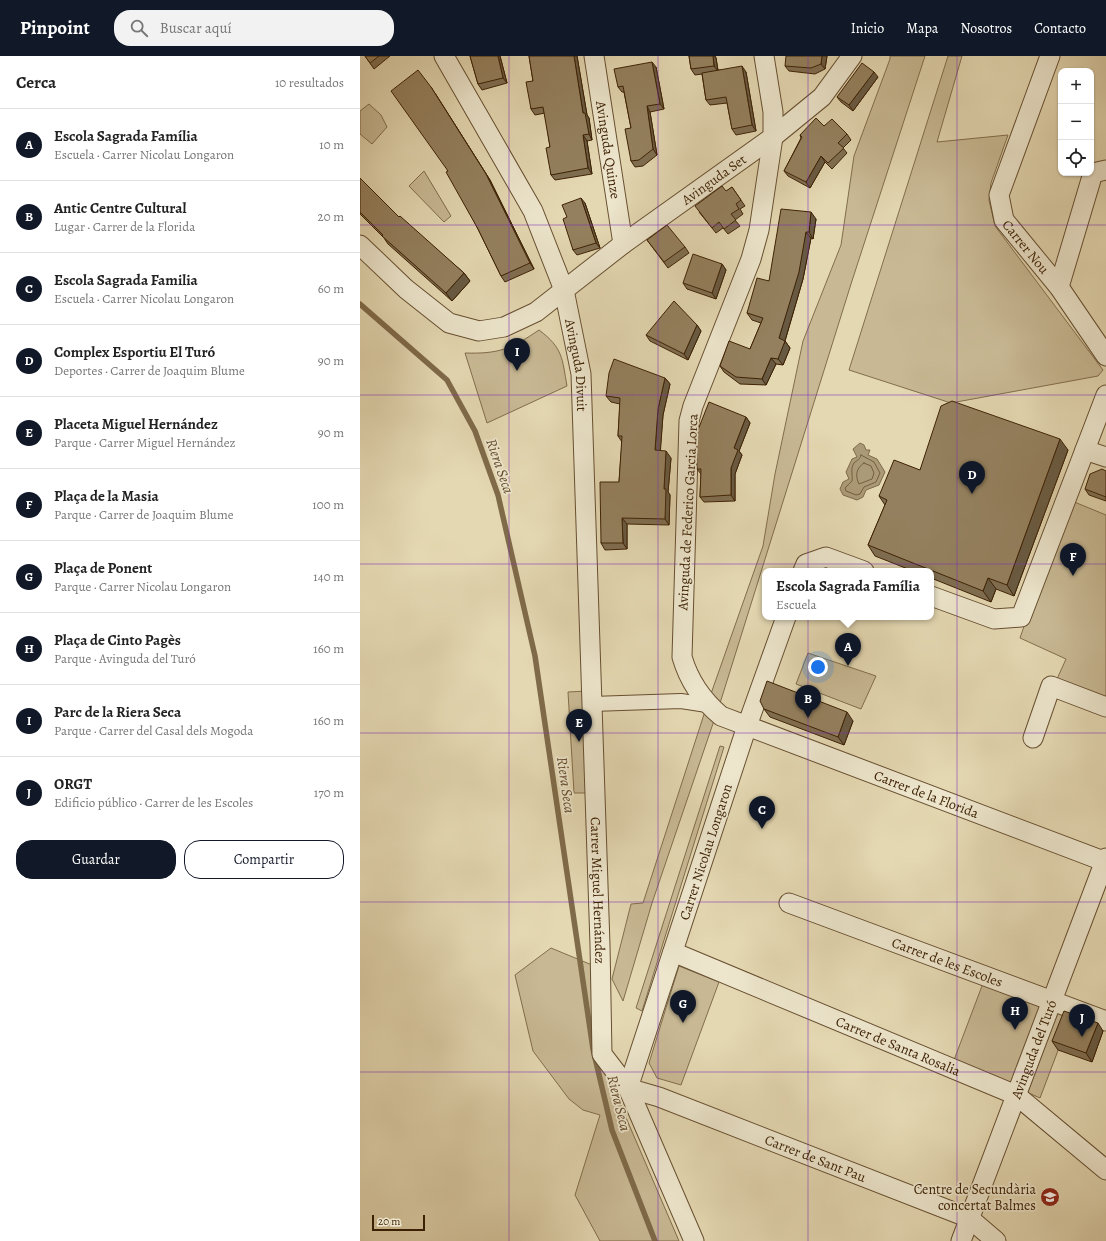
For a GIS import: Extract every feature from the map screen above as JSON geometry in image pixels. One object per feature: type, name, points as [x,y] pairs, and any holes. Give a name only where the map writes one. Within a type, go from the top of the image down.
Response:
[{"type":"street","name":"Avinguda Quinze","points":[[594,56],[623,244]]},
{"type":"street","name":"Avinguda de Federico Garcia Lorca","points":[[747,726],[721,716],[707,705],[687,675],[682,657],[689,421],[693,406],[751,259],[759,230],[773,137],[772,112],[764,56]]},
{"type":"street","name":"Avinguda Set","points":[[360,245],[406,290],[449,322],[479,331],[504,327],[536,312],[623,244],[773,137],[822,97],[852,56]]},
{"type":"street","name":"Carrer Nou","points":[[1050,56],[999,195],[1004,220],[1059,287],[1106,356]]},
{"type":"street","name":"Avinguda Divuit","points":[[446,57],[533,211],[564,290],[581,374],[592,704]]},
{"type":"street","points":[[1059,287],[1093,173],[1106,170]]},
{"type":"street","points":[[934,597],[994,619],[1021,617],[1106,395]]},
{"type":"street","points":[[1085,450],[1106,458]]},
{"type":"street","points":[[804,568],[806,564],[826,557],[856,568]]},
{"type":"street","name":"Carrer Nicolau Longaron","points":[[628,1088],[747,726],[785,620]]},
{"type":"street","points":[[1033,738],[1051,686],[1106,707]]},
{"type":"street","points":[[592,704],[681,701],[707,705]]},
{"type":"street","name":"Carrer Miguel Hernández","points":[[592,704],[602,1054],[628,1088],[694,1241]]},
{"type":"street","name":"Carrer de la Florida","points":[[747,726],[1106,860]]},
{"type":"street","name":"Avinguda del Turó","points":[[961,1241],[1106,860]]},
{"type":"street","name":"Carrer de les Escoles","points":[[789,903],[1106,1021]]},
{"type":"street","name":"Carrer de Santa Rosalia","points":[[673,952],[1016,1095],[1106,1170]]},
{"type":"street","name":"Carrer de Sant Pau","points":[[628,1088],[659,1097],[969,1218],[996,1241]]},
{"type":"shaded area","points":[[890,56],[925,56],[851,284],[721,700],[652,903],[623,1001],[612,979],[631,904],[643,903],[707,705],[763,546],[775,474],[803,341],[841,245],[854,156]]},
{"type":"shaded area","points":[[948,56],[962,56],[937,142],[1008,135],[991,183],[989,200],[995,226],[1103,370],[1098,376],[951,403],[849,370]]},
{"type":"shaded area","points":[[369,104],[381,115],[387,127],[372,144],[360,134],[360,111]]},
{"type":"shaded area","points":[[424,171],[451,216],[444,222],[409,186]]},
{"type":"shaded area","points":[[539,330],[553,342],[560,354],[567,386],[487,423],[465,353],[487,352],[504,349],[520,342]]},
{"type":"shaded area","points":[[1067,499],[1106,515],[1106,699],[1057,679],[1066,659],[1020,638]]},
{"type":"shaded area","points":[[808,653],[876,676],[861,709],[796,684]]},
{"type":"shaded area","points":[[586,691],[590,793],[574,793],[568,692]]},
{"type":"shaded area","points":[[720,746],[724,747],[642,1011],[636,1008]]},
{"type":"shaded area","points":[[551,948],[592,965],[600,1057],[679,1241],[600,1241],[575,1195],[600,1115],[583,1110],[569,1099],[533,1051],[515,975]]},
{"type":"shaded area","points":[[679,966],[719,982],[681,1085],[657,1078],[649,1063]]},
{"type":"shaded area","points":[[985,978],[1073,1011],[1040,1098],[954,1060]]},
{"type":"water","points":[[860,443],[864,445],[866,450],[870,450],[868,455],[877,459],[885,472],[879,485],[866,490],[863,497],[857,500],[843,495],[840,489],[843,482],[849,479],[846,472],[852,459],[857,457],[853,449]]},
{"type":"building","points":[[365,56],[379,56],[370,63]]},
{"type":"building","points":[[470,56],[498,56],[503,78],[478,84]]},
{"type":"building","points":[[529,56],[574,56],[583,113],[585,113],[589,134],[583,135],[588,168],[551,175],[546,148],[550,147],[543,107],[531,109],[526,82],[533,81]]},
{"type":"building","points":[[689,56],[713,56],[714,66],[691,69]]},
{"type":"building","points":[[786,56],[822,56],[821,64],[811,68],[785,66]]},
{"type":"building","points":[[652,62],[660,104],[647,106],[653,149],[639,160],[631,161],[625,129],[631,128],[623,86],[618,87],[614,69]]},
{"type":"building","points":[[862,63],[874,72],[849,105],[837,97]]},
{"type":"building","points":[[742,66],[752,125],[732,129],[726,97],[706,100],[702,73]]},
{"type":"building","points":[[418,70],[431,87],[486,174],[530,263],[501,276],[478,229],[446,172],[448,171],[391,91]]},
{"type":"building","points":[[816,118],[824,126],[832,119],[847,134],[838,143],[844,148],[828,163],[821,156],[806,182],[784,171],[802,137],[800,135]]},
{"type":"building","points":[[360,178],[399,217],[400,216],[464,273],[446,293],[382,236],[383,235],[360,212]]},
{"type":"building","points":[[722,186],[726,191],[732,187],[741,200],[736,204],[739,209],[731,214],[736,220],[724,229],[719,222],[712,228],[695,206]]},
{"type":"building","points":[[581,198],[596,243],[573,250],[563,219],[567,217],[562,205]]},
{"type":"building","points":[[781,209],[811,212],[809,232],[806,232],[799,272],[779,338],[785,341],[778,359],[771,358],[762,379],[736,377],[720,366],[729,341],[750,349],[763,318],[747,313],[757,278],[769,281]]},
{"type":"building","points":[[667,225],[685,247],[664,262],[647,240]]},
{"type":"building","points":[[693,254],[722,264],[712,293],[683,283]]},
{"type":"building","points":[[674,301],[697,325],[684,354],[646,335]]},
{"type":"building","points":[[614,359],[665,378],[658,409],[655,450],[666,451],[664,489],[666,489],[665,519],[622,518],[623,543],[601,543],[600,482],[619,482],[622,436],[618,436],[620,398],[606,396],[609,373]]},
{"type":"building","points":[[952,401],[1060,439],[1007,585],[988,578],[983,591],[934,571],[934,568],[926,568],[868,545],[887,500],[879,496],[894,460],[920,470],[941,406]]},
{"type":"building","points":[[709,402],[746,417],[734,448],[738,450],[731,468],[731,495],[700,497],[701,469],[697,469],[696,435]]},
{"type":"building","points":[[1102,469],[1106,471],[1106,497],[1085,489],[1090,474]]},
{"type":"building","points":[[767,681],[847,712],[838,737],[764,709],[760,701]]},
{"type":"building","points":[[1064,1011],[1098,1023],[1086,1053],[1052,1041]]},
{"type":"waterway","name":"Riera Seca","points":[[360,304],[447,380],[475,431],[498,495],[535,656],[593,1049],[612,1130],[655,1241]]},
{"type":"place","name":"Parc de la Riera Seca","points":[[517,371]]},
{"type":"place","name":"Complex Esportiu El Turó","points":[[972,494]]},
{"type":"place","name":"Plaça de la Masia","points":[[1073,576]]},
{"type":"place","name":"Escola Sagrada Família","points":[[848,666]]},
{"type":"place","name":"Antic Centre Cultural","points":[[808,718]]},
{"type":"place","name":"Placeta Miguel Hernández","points":[[579,742]]},
{"type":"place","name":"Escola Sagrada Familia","points":[[762,829]]},
{"type":"place","name":"Plaça de Ponent","points":[[683,1023]]},
{"type":"place","name":"Plaça de Cinto Pagès","points":[[1015,1030]]},
{"type":"place","name":"ORGT","points":[[1082,1037]]},
{"type":"place","name":"Centre de Secundària concertat Balmes","points":[[1050,1197]]}]
